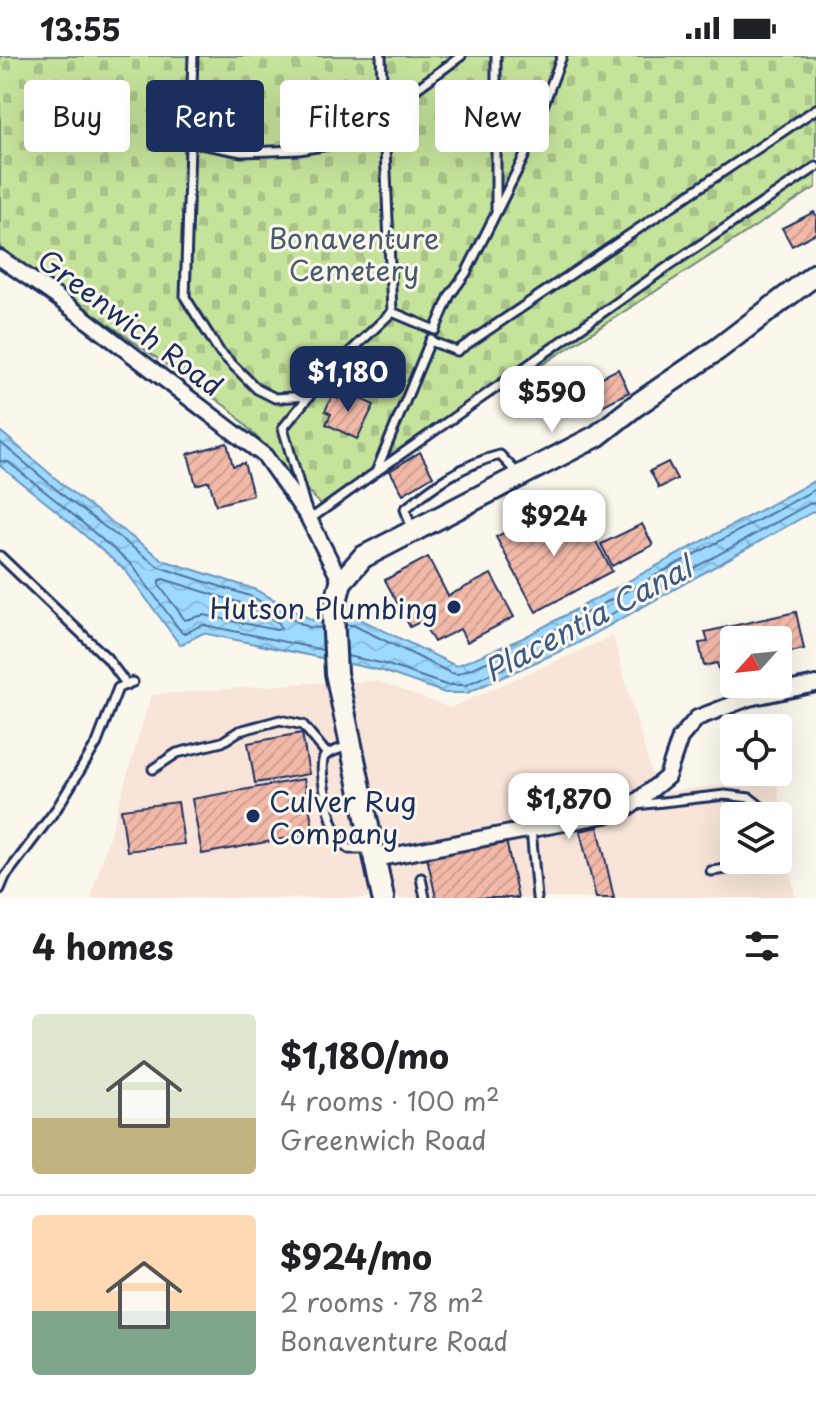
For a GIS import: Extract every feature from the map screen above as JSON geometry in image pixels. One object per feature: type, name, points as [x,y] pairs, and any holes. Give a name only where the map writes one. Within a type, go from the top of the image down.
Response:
[{"type":"street","name":"Greenwich Road","points":[[0,258],[54,295],[265,456],[309,519],[341,582]]},
{"type":"street","points":[[383,898],[336,673],[333,613],[341,582],[363,557],[597,436],[816,274]]},
{"type":"street","points":[[374,854],[531,829],[605,815],[631,806],[667,777],[680,738],[697,718],[749,698],[816,684]]},
{"type":"lane","points":[[192,80],[193,56]]},
{"type":"lane","points":[[381,56],[381,80]]},
{"type":"lane","points":[[419,87],[461,56]]},
{"type":"lane","points":[[496,56],[496,212]]},
{"type":"lane","points":[[376,472],[450,295],[466,273],[524,157],[562,56]]},
{"type":"lane","points":[[430,341],[457,351],[816,109]]},
{"type":"lane","points":[[190,152],[185,297],[219,351],[257,389],[275,398],[309,396]]},
{"type":"lane","points":[[384,152],[392,312],[329,372],[283,428],[309,519],[673,263],[816,167]]},
{"type":"lane","points":[[392,312],[435,330]]},
{"type":"lane","points":[[412,531],[405,509],[435,485],[480,460],[500,455],[520,476]]},
{"type":"lane","points":[[0,556],[130,684],[118,688],[97,743],[57,808],[5,877],[0,889]]},
{"type":"lane","points":[[153,769],[177,753],[222,742],[239,731],[280,720],[303,725],[327,754]]},
{"type":"lane","points":[[351,745],[327,754],[321,770],[336,832],[343,844],[349,849],[374,854]]},
{"type":"lane","points":[[631,806],[725,795],[750,798],[755,802]]},
{"type":"lane","points":[[531,829],[537,898]]},
{"type":"lane","points":[[711,871],[720,870]]},
{"type":"lane","points":[[421,878],[425,898]]},
{"type":"shaded area","points":[[613,636],[657,793],[720,785],[777,786],[780,802],[720,802],[720,874],[791,874],[795,898],[91,898],[151,695],[377,681],[450,708]]},
{"type":"green space","name":"Bonaventure Cemetery","points":[[0,56],[816,56],[816,187],[323,507],[231,410],[0,248]]},
{"type":"water","name":"Placentia Canal","points":[[0,431],[75,495],[163,560],[254,589],[312,620],[354,616],[456,666],[523,638],[816,480],[816,510],[576,644],[467,693],[445,693],[383,671],[203,633],[180,645],[126,571],[0,466]]},
{"type":"building","points":[[814,212],[816,233],[792,246],[782,228]]},
{"type":"building","points":[[618,369],[629,392],[602,406],[590,383]]},
{"type":"building","points":[[367,376],[382,383],[374,398],[360,390]]},
{"type":"building","points":[[342,390],[374,405],[357,439],[326,424],[331,414],[325,411],[332,396],[338,399]]},
{"type":"building","points":[[227,443],[233,466],[244,463],[253,495],[216,505],[209,481],[196,485],[188,454]]},
{"type":"building","points":[[420,452],[433,476],[403,494],[390,471]]},
{"type":"building","points":[[668,462],[677,479],[659,488],[650,471]]},
{"type":"building","points":[[579,510],[612,571],[536,612],[496,537],[531,518],[538,532]]},
{"type":"building","points":[[642,524],[653,545],[612,566],[601,544]]},
{"type":"building","name":"Hutson Plumbing","points":[[428,557],[448,596],[491,574],[514,617],[467,642],[460,629],[434,642],[422,621],[410,627],[385,580]]},
{"type":"building","points":[[796,612],[804,649],[792,652],[792,626],[732,626]]},
{"type":"building","points":[[720,629],[720,673],[717,663],[704,666],[699,643],[708,642],[705,632]]},
{"type":"building","points":[[302,733],[309,774],[255,783],[248,743]]},
{"type":"building","name":"Culver Rug Company","points":[[304,779],[314,833],[202,854],[192,799]]},
{"type":"building","points":[[178,802],[184,844],[127,851],[121,809]]},
{"type":"building","points":[[598,827],[614,898],[596,898],[580,831]]},
{"type":"building","points":[[506,840],[518,898],[436,898],[427,857]]},
{"type":"place","name":"Hutson Plumbing","points":[[454,607]]},
{"type":"place","name":"Culver Rug Company","points":[[253,816]]}]
